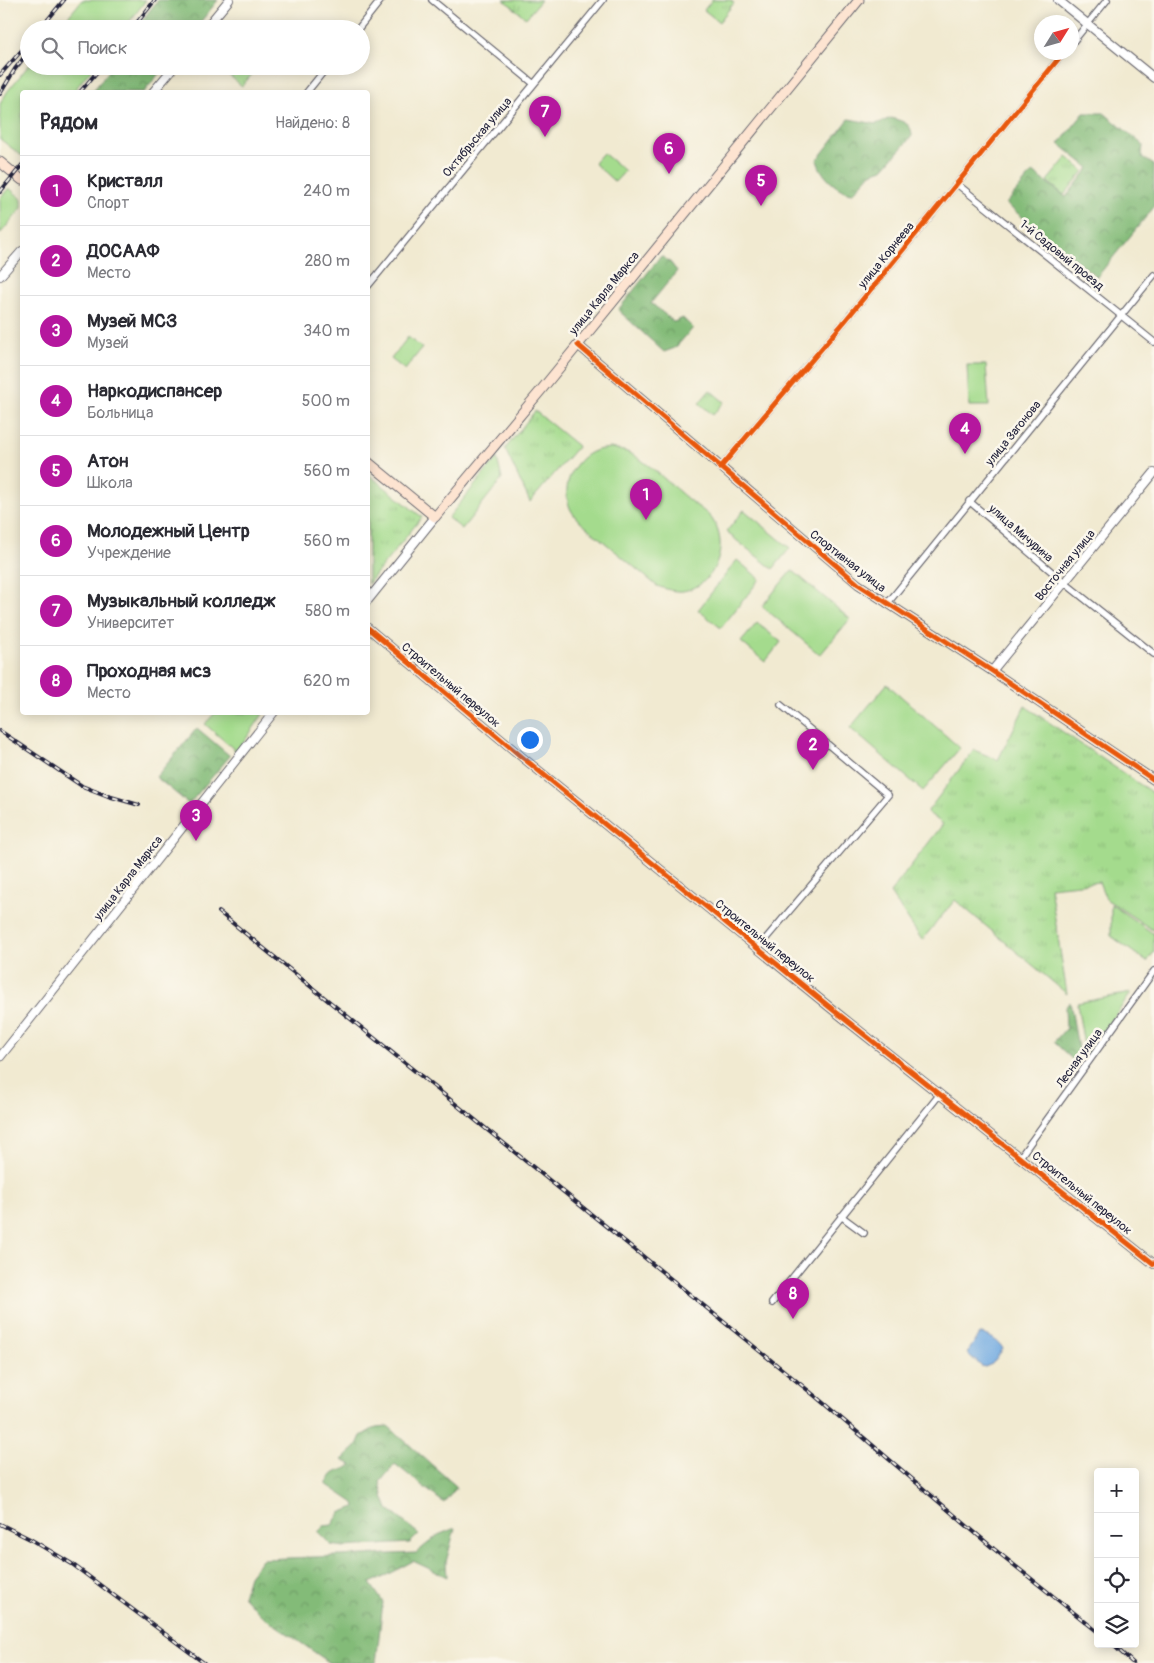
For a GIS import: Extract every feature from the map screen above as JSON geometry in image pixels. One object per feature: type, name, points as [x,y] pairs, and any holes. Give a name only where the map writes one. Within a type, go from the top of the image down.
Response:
[{"type":"main road","name":"улица Карла Маркса","points":[[435,517],[578,345],[859,0]]},
{"type":"main road","points":[[0,162],[20,178]]},
{"type":"main road","points":[[370,464],[435,517]]},
{"type":"street","points":[[212,20],[229,0]]},
{"type":"street","points":[[365,20],[382,0]]},
{"type":"street","points":[[432,0],[534,84]]},
{"type":"street","name":"Октябрьская улица","points":[[370,284],[602,0]]},
{"type":"street","points":[[1058,0],[1154,78]]},
{"type":"street","points":[[1079,34],[1107,0]]},
{"type":"street","name":"улица Корнеева","points":[[720,468],[851,315],[1058,60]]},
{"type":"street","points":[[156,90],[168,75]]},
{"type":"street","points":[[309,90],[321,75]]},
{"type":"street","name":"1-й Садовый проезд","points":[[957,184],[1154,342]]},
{"type":"street","points":[[0,276],[20,253]]},
{"type":"street","name":"улица Загонова","points":[[887,604],[1154,275]]},
{"type":"street","name":"Спортивная улица","points":[[578,345],[858,584],[1154,780]]},
{"type":"street","name":"Восточная улица","points":[[992,671],[1154,473]]},
{"type":"street","name":"улица Мичурина","points":[[969,501],[1065,584],[1154,654]]},
{"type":"street","name":"улица Карла Маркса","points":[[370,598],[435,517]]},
{"type":"street","name":"Строительный переулок","points":[[370,630],[757,949],[1154,1264]]},
{"type":"street","points":[[757,949],[888,795],[781,705]]},
{"type":"street","name":"улица Карла Маркса","points":[[0,1057],[272,715]]},
{"type":"street","name":"Лесная улица","points":[[1020,1157],[1154,971]]},
{"type":"street","points":[[772,1303],[940,1094]]},
{"type":"street","points":[[841,1216],[864,1233]]},
{"type":"green space","points":[[82,0],[146,0],[131,20],[65,20]]},
{"type":"green space","points":[[158,0],[218,0],[202,20],[142,20]]},
{"type":"green space","points":[[504,0],[541,0],[526,18]]},
{"type":"green space","points":[[712,0],[730,0],[734,3],[719,22],[704,10]]},
{"type":"green space","points":[[21,75],[87,75],[75,90],[20,90],[20,154],[0,139],[0,104]]},
{"type":"green space","points":[[106,75],[158,75],[146,90],[94,90]]},
{"type":"green space","points":[[229,75],[251,75],[242,86]]},
{"type":"green space","points":[[1084,113],[1104,113],[1143,145],[1142,157],[1154,165],[1154,207],[1097,277],[1006,204],[1033,172],[1066,197],[1089,168],[1059,144]]},
{"type":"green space","points":[[891,118],[908,125],[912,136],[883,169],[871,173],[853,193],[841,189],[826,177],[817,160],[849,119],[876,124]]},
{"type":"green space","points":[[603,153],[625,171],[615,182],[594,163]]},
{"type":"green space","points":[[1067,157],[1084,171],[1064,195],[1047,181]]},
{"type":"green space","points":[[9,188],[20,197],[20,210],[0,234],[0,198]]},
{"type":"green space","points":[[661,256],[670,262],[677,271],[651,303],[674,322],[683,318],[693,328],[675,348],[664,352],[618,310]]},
{"type":"green space","points":[[408,337],[422,348],[405,370],[391,359]]},
{"type":"green space","points":[[967,365],[986,365],[989,406],[969,406]]},
{"type":"green space","points":[[710,390],[724,402],[713,415],[699,403]]},
{"type":"green space","points":[[535,411],[578,446],[530,502],[505,449]]},
{"type":"green space","points":[[610,448],[629,453],[642,461],[712,519],[718,530],[720,552],[717,563],[711,573],[694,588],[673,591],[657,586],[579,521],[570,508],[567,492],[570,475],[574,467],[586,455],[596,450]]},
{"type":"green space","points":[[497,458],[502,479],[462,529],[448,518]]},
{"type":"green space","points":[[370,476],[422,517],[370,582]]},
{"type":"green space","points":[[744,510],[790,548],[773,569],[726,532]]},
{"type":"green space","points":[[737,560],[760,579],[721,628],[698,610]]},
{"type":"green space","points":[[792,570],[850,619],[820,655],[762,606]]},
{"type":"green space","points":[[757,623],[781,642],[765,662],[741,642]]},
{"type":"green space","points":[[887,684],[960,748],[923,791],[850,728]]},
{"type":"green space","points":[[1025,706],[1154,794],[1154,931],[1106,899],[1099,882],[1050,887],[1067,994],[955,900],[922,940],[890,893],[943,824],[927,812],[974,750],[998,760]]},
{"type":"green space","points":[[213,715],[262,715],[237,752],[205,724]]},
{"type":"green space","points":[[197,728],[230,756],[189,804],[156,777]]},
{"type":"green space","points":[[1111,904],[1154,934],[1154,952],[1147,962],[1111,936]]},
{"type":"green space","points":[[1131,993],[1086,1058],[1077,1003]]},
{"type":"green space","points":[[1070,1002],[1079,1054],[1073,1060],[1054,1042],[1066,1028],[1065,1007]]},
{"type":"green space","points":[[388,1426],[457,1487],[444,1503],[395,1464],[380,1482],[384,1499],[388,1509],[419,1534],[410,1543],[344,1547],[331,1545],[318,1532],[324,1526],[332,1525],[340,1513],[355,1507],[354,1503],[326,1484],[332,1475],[352,1465],[342,1460],[356,1447],[361,1436],[376,1427]]},
{"type":"green space","points":[[455,1528],[446,1562],[447,1577],[413,1561],[370,1583],[383,1602],[376,1663],[330,1663],[261,1615],[243,1596],[249,1576],[262,1559],[416,1553],[438,1535]]},
{"type":"water","points":[[980,1334],[987,1335],[1003,1349],[992,1364],[985,1367],[981,1366],[967,1353]]},
{"type":"railway","points":[[47,20],[64,0]]},
{"type":"railway","points":[[139,20],[155,0]]},
{"type":"railway","points":[[0,75],[20,52]]},
{"type":"railway","points":[[0,94],[20,63]]},
{"type":"railway","points":[[82,90],[94,75]]},
{"type":"railway","points":[[0,192],[20,167]]},
{"type":"railway","points":[[0,731],[82,786],[139,805]]},
{"type":"railway","points":[[219,912],[815,1396],[994,1549],[1094,1629]]},
{"type":"railway","points":[[0,1524],[72,1564],[204,1663]]},
{"type":"railway","points":[[1116,1648],[1133,1663]]},
{"type":"cycle path","points":[[720,468],[845,321],[1057,60]]},
{"type":"cycle path","points":[[578,345],[858,584],[1154,780]]},
{"type":"cycle path","points":[[370,630],[522,757],[832,1009],[1154,1264]]},
{"type":"place","name":"Музыкальный колледж","points":[[545,137]]},
{"type":"place","name":"Молодежный Центр","points":[[669,174]]},
{"type":"place","name":"Атон","points":[[761,206]]},
{"type":"place","name":"Наркодиспансер","points":[[965,454]]},
{"type":"place","name":"Кристалл","points":[[646,520]]},
{"type":"place","name":"ДОСААФ","points":[[813,770]]},
{"type":"place","name":"Музей МСЗ","points":[[196,841]]},
{"type":"place","name":"Проходная мсз","points":[[793,1319]]}]
